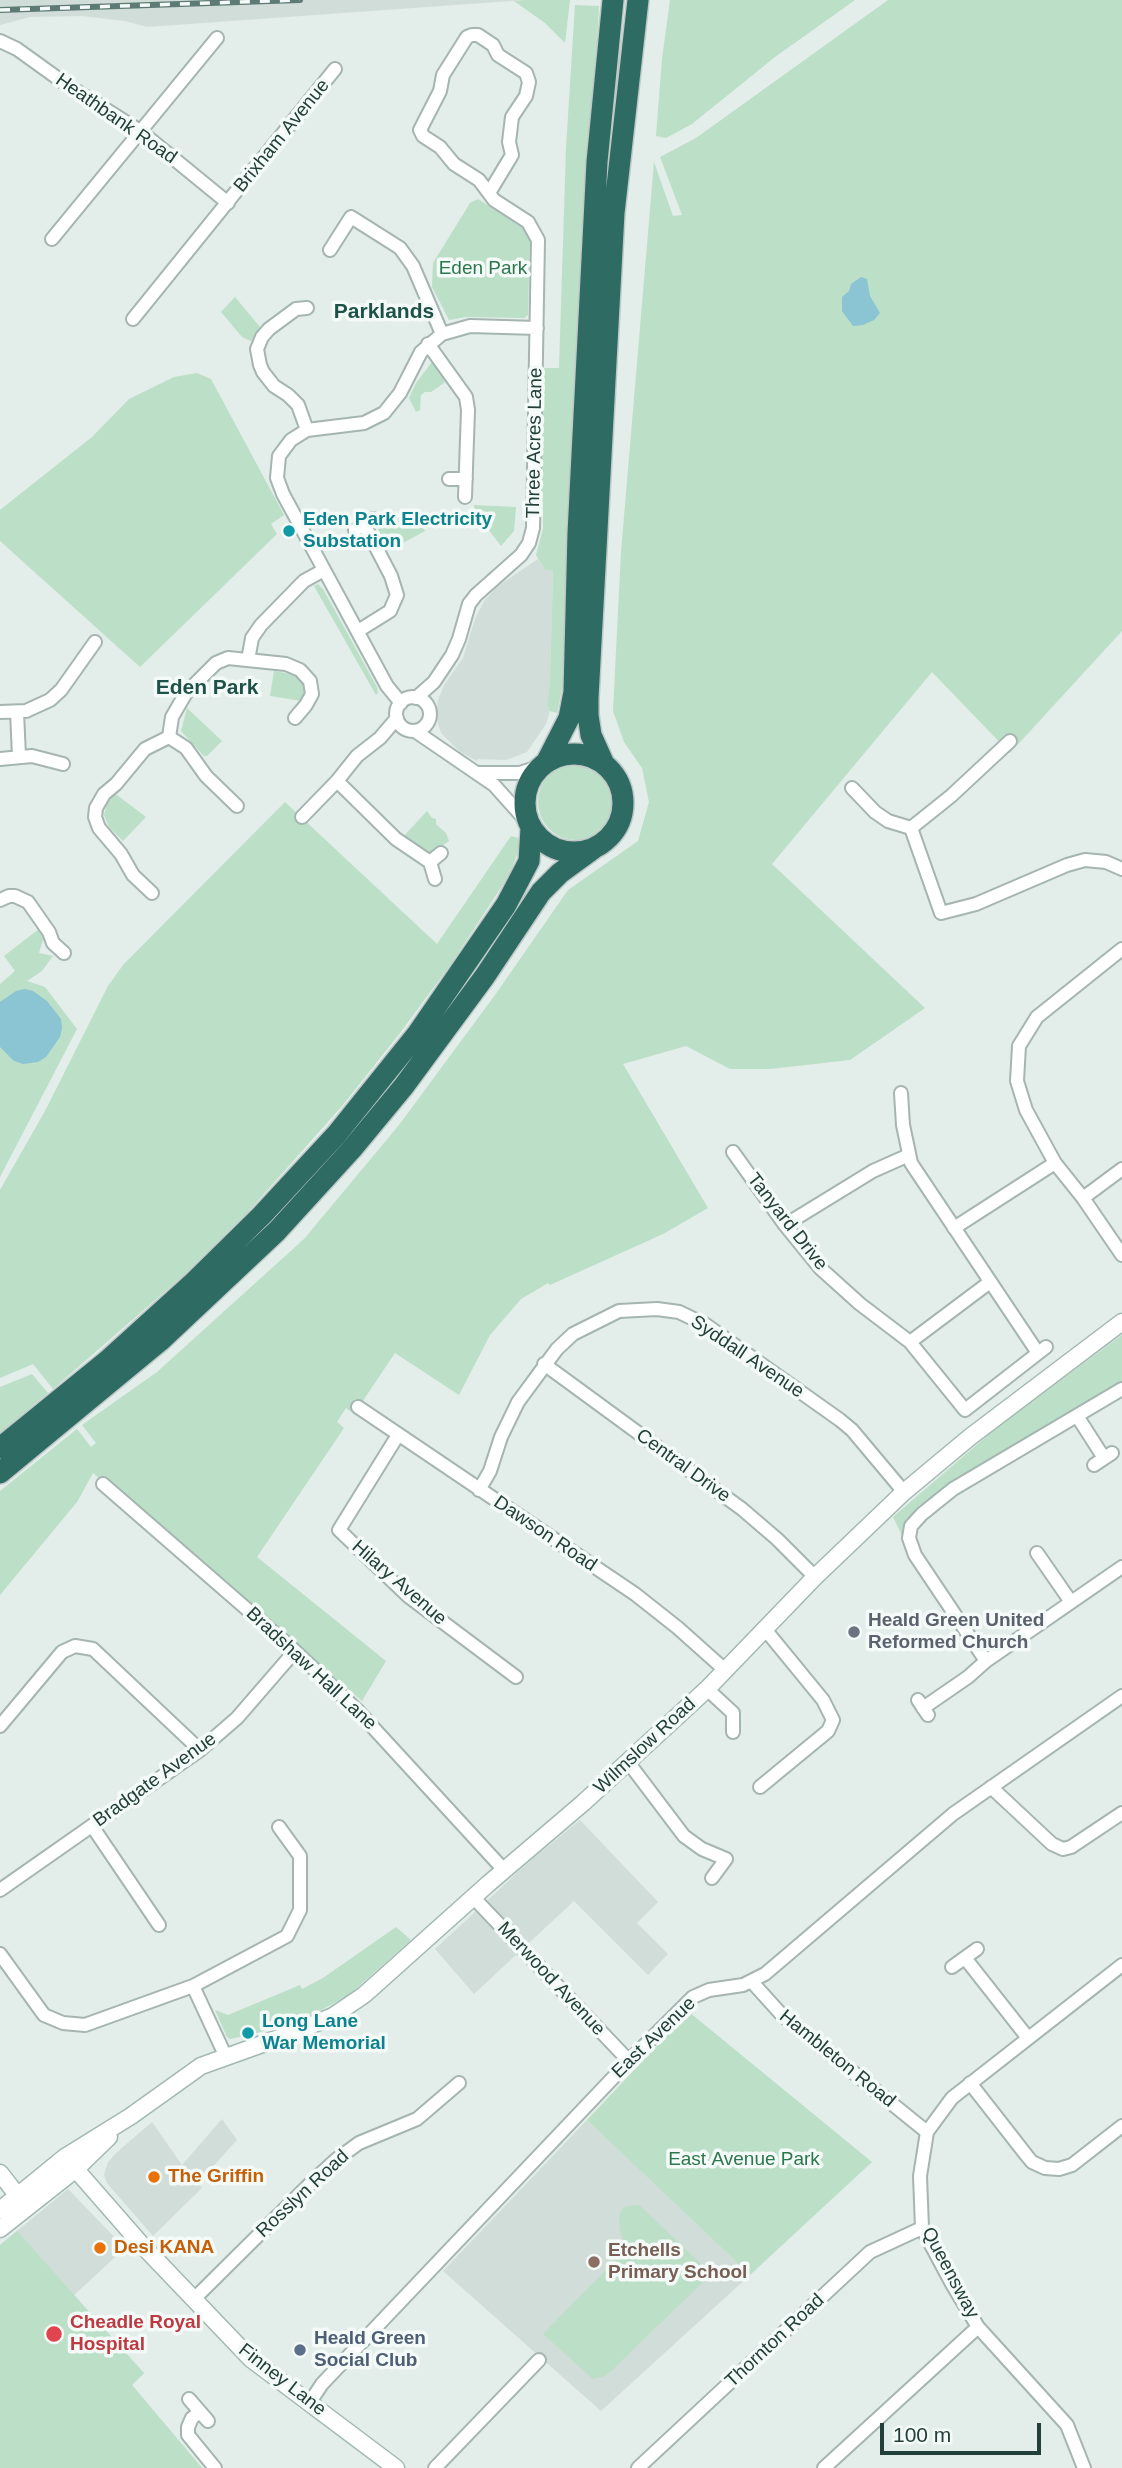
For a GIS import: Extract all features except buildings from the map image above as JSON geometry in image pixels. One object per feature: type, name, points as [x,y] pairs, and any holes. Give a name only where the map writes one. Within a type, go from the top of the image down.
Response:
[{"type":"highway","points":[[604,764],[591,736],[588,698],[613,225],[638,0]]},
{"type":"highway","points":[[0,1448],[107,1361],[194,1282],[302,1174],[418,1033],[506,905],[529,861],[530,825],[525,809],[526,792],[532,777],[544,764],[569,718],[574,692],[587,336],[597,162],[613,2]]},
{"type":"highway","points":[[0,1473],[160,1341],[277,1231],[351,1150],[404,1086],[485,976],[541,892],[566,868],[608,839],[616,829],[623,809],[620,787],[604,764],[588,756],[572,754],[562,755],[544,764]]},
{"type":"highway","points":[[530,825],[546,844],[560,851],[581,852],[593,849]]},
{"type":"main road","name":"Wilmslow Road","points":[[11,2205],[185,2076],[225,2055],[293,2033],[344,2010],[400,1965],[707,1689],[815,1577],[904,1492],[962,1443],[1122,1322]]},
{"type":"main road","name":"Wilmslow Road","points":[[0,2230],[11,2205],[40,2176],[70,2163]]},
{"type":"main road","name":"Finney Lane","points":[[70,2163],[141,2244],[251,2359],[396,2468]]},
{"type":"main road","points":[[0,2171],[25,2180],[40,2176]]},
{"type":"main road","points":[[0,2171],[11,2205]]},
{"type":"street","name":"Three Acres Lane","points":[[416,698],[434,682],[456,648],[469,604],[487,583],[521,555],[531,536],[539,244],[537,234],[528,222],[494,200],[479,180],[454,164],[440,147],[423,136],[420,130],[440,91],[443,75],[467,37],[472,35],[478,35],[493,45],[498,55],[526,73],[529,82],[526,96],[512,117],[509,142],[513,155],[489,193]]},
{"type":"street","points":[[52,239],[218,38]]},
{"type":"street","name":"Heathbank Road","points":[[0,41],[17,49],[67,85],[140,131],[228,203]]},
{"type":"street","name":"Brixham Avenue","points":[[133,319],[335,69]]},
{"type":"street","points":[[330,250],[355,212],[405,253],[442,334]]},
{"type":"street","points":[[306,308],[296,309],[270,329],[262,337],[257,349],[263,372],[274,386],[298,405],[307,430]]},
{"type":"street","points":[[401,703],[387,686],[283,494],[277,478],[276,462],[294,436],[307,430],[364,423],[384,413],[397,398],[416,359],[428,344],[442,334],[470,326],[537,328]]},
{"type":"street","points":[[428,344],[466,397],[468,410],[465,496]]},
{"type":"street","points":[[449,479],[466,479]]},
{"type":"street","points":[[358,631],[390,611],[397,595],[391,576],[364,525]]},
{"type":"street","points":[[248,660],[252,638],[261,625],[304,582],[324,570]]},
{"type":"street","points":[[0,712],[17,712],[44,704],[56,695],[95,642]]},
{"type":"street","points":[[169,737],[176,709],[199,680],[224,659],[286,664],[300,670],[310,681],[312,694],[303,716]]},
{"type":"street","name":"Three Acres Lane","points":[[430,715],[434,682]]},
{"type":"street","points":[[302,817],[357,756],[380,738],[397,718],[401,703],[407,699],[416,698],[425,702],[442,750]]},
{"type":"street","points":[[17,712],[19,756]]},
{"type":"street","points":[[380,738],[424,728],[430,715]]},
{"type":"street","points":[[397,718],[401,725],[479,773],[505,795],[530,825]]},
{"type":"street","points":[[169,737],[186,748],[223,799],[237,806]]},
{"type":"street","points":[[152,893],[144,878],[99,828],[95,817],[96,808],[104,794],[116,784],[145,749],[169,737]]},
{"type":"street","points":[[911,828],[951,796],[1010,741]]},
{"type":"street","points":[[0,759],[40,757],[62,764]]},
{"type":"street","points":[[479,773],[520,773],[544,764]]},
{"type":"street","points":[[337,781],[396,839],[430,862],[435,879]]},
{"type":"street","points":[[852,788],[882,817],[911,828],[941,913],[976,904],[1068,864],[1085,860],[1106,862],[1122,869]]},
{"type":"street","points":[[430,862],[441,853]]},
{"type":"street","points":[[0,900],[15,896],[28,902],[53,943],[64,953]]},
{"type":"street","points":[[1122,949],[1037,1017],[1019,1046],[1017,1081],[1026,1111],[1055,1163],[1122,1255]]},
{"type":"street","points":[[901,1094],[903,1125],[911,1163],[990,1282],[910,1342]]},
{"type":"street","name":"Tanyard Drive","points":[[733,1152],[820,1268],[860,1304],[910,1342],[965,1410],[1042,1350],[990,1282]]},
{"type":"street","points":[[785,1224],[873,1171],[909,1155]]},
{"type":"street","points":[[954,1228],[1055,1163]]},
{"type":"street","points":[[1083,1198],[1122,1169]]},
{"type":"street","name":"Syddall Avenue","points":[[479,1490],[490,1471],[501,1437],[518,1402],[544,1364],[573,1334],[619,1311],[657,1309],[679,1312],[706,1325],[841,1420],[904,1492]]},
{"type":"street","name":"Central Drive","points":[[544,1364],[742,1509],[815,1577]]},
{"type":"street","points":[[986,1661],[915,1556],[909,1532],[915,1520],[953,1489],[1122,1389]]},
{"type":"street","name":"Dawson Road","points":[[358,1408],[635,1594],[725,1670]]},
{"type":"street","points":[[1077,1416],[1104,1459]]},
{"type":"street","name":"Hilary Avenue","points":[[398,1435],[339,1530],[408,1597],[516,1677]]},
{"type":"street","name":"Bradshaw Hall Lane","points":[[103,1484],[295,1651],[357,1710],[504,1870]]},
{"type":"street","points":[[1037,1553],[1071,1602]]},
{"type":"street","points":[[923,1708],[1122,1567]]},
{"type":"street","points":[[760,1787],[828,1731],[833,1720],[823,1700],[764,1628]]},
{"type":"street","points":[[0,1726],[62,1651],[75,1646],[93,1649],[200,1751]]},
{"type":"street","name":"Bradgate Avenue","points":[[0,1890],[200,1751],[237,1718],[295,1651]]},
{"type":"street","points":[[707,1689],[733,1713],[733,1732]]},
{"type":"street","name":"East Avenue","points":[[310,2402],[322,2384],[693,1997],[709,1990],[752,1982],[765,1974],[953,1814],[1122,1696]]},
{"type":"street","points":[[733,1713],[745,1707]]},
{"type":"street","points":[[628,1762],[684,1836],[702,1849],[726,1859],[712,1878]]},
{"type":"street","points":[[991,1787],[1052,1844],[1063,1849],[1071,1847],[1122,1813]]},
{"type":"street","points":[[92,1826],[159,1925]]},
{"type":"street","points":[[0,1954],[44,2015],[63,2023],[85,2025],[193,1986],[287,1936],[300,1910],[300,1856],[279,1827]]},
{"type":"street","name":"Merwood Avenue","points":[[473,1898],[629,2061]]},
{"type":"street","points":[[952,1968],[977,1949]]},
{"type":"street","points":[[965,1958],[1028,2038]]},
{"type":"street","name":"Queensway","points":[[1084,2468],[1067,2425],[978,2327],[951,2284],[922,2228],[920,2176],[927,2132],[944,2108],[970,2082],[1122,1965]]},
{"type":"street","name":"Hambleton Road","points":[[752,1982],[781,2014],[927,2132]]},
{"type":"street","points":[[193,1986],[225,2055]]},
{"type":"street","points":[[970,2082],[1032,2162],[1045,2168],[1059,2169],[1072,2165],[1122,2126]]},
{"type":"street","name":"Rosslyn Road","points":[[194,2300],[337,2159],[359,2143],[417,2119],[459,2083]]},
{"type":"street","name":"Thornton Road","points":[[646,2466],[870,2252],[922,2228]]},
{"type":"street","points":[[824,2468],[978,2327]]},
{"type":"street","points":[[435,2468],[539,2360]]},
{"type":"street","points":[[189,2399],[204,2416],[192,2418],[188,2435],[215,2468]]},
{"type":"shaded area","points":[[0,0],[525,0],[147,27],[125,21],[82,16],[30,17],[0,25]]},
{"type":"shaded area","points":[[538,559],[545,570],[553,570],[547,705],[550,711],[546,724],[527,752],[506,760],[477,761],[459,751],[441,733],[436,717],[438,700],[444,685],[463,658],[475,619],[484,601],[498,586]]},
{"type":"shaded area","points":[[580,1820],[658,1902],[637,1923],[668,1954],[648,1975],[574,1901],[474,1994],[435,1949],[532,1859]]},
{"type":"shaded area","name":"The Griffin","points":[[222,2119],[237,2140],[198,2183],[202,2188],[153,2236],[107,2183],[104,2175],[108,2162],[152,2122],[182,2165]]},
{"type":"shaded area","name":"Etchells Primary School","points":[[587,2120],[750,2275],[601,2411],[443,2271]]},
{"type":"shaded area","name":"Cheadle Royal Hospital","points":[[68,2189],[125,2248],[73,2296],[144,2373],[132,2385],[202,2468],[0,2468],[0,2245]]},
{"type":"green space","points":[[570,0],[565,43],[545,23],[514,1]]},
{"type":"green space","points":[[670,0],[855,0],[775,57],[692,124],[666,138],[656,136]]},
{"type":"green space","points":[[888,0],[1122,0],[1122,631],[1010,753],[932,672],[772,864],[925,1008],[850,1060],[770,1069],[730,1069],[686,1046],[623,1064],[708,1208],[663,1234],[550,1285],[548,1283],[521,1299],[490,1335],[459,1395],[395,1353],[354,1414],[346,1408],[337,1422],[344,1428],[257,1557],[386,1661],[362,1701],[93,1473],[77,1502],[0,1595],[0,1491],[77,1429],[91,1447],[96,1443],[82,1425],[157,1372],[304,1239],[399,1125],[568,890],[638,841],[649,802],[642,768],[624,742],[613,711],[621,552],[654,162],[673,216],[682,215],[660,157],[696,138]]},
{"type":"green space","points":[[575,5],[599,6],[563,684],[557,713],[550,711],[547,705],[553,570],[545,570],[536,555],[543,529],[543,502],[540,501],[543,368],[559,368],[566,148]]},
{"type":"green space","name":"Eden Park","points":[[478,199],[523,228],[530,237],[528,315],[524,318],[466,317],[449,320],[432,287],[433,263],[470,203]]},
{"type":"green space","points":[[235,297],[260,327],[251,341],[242,337],[221,312]]},
{"type":"green space","points":[[432,362],[439,374],[445,378],[444,383],[421,395],[420,410],[416,412],[409,398],[416,383]]},
{"type":"green space","points":[[197,373],[211,379],[284,515],[271,524],[277,534],[140,667],[0,541],[0,510],[92,437],[129,399],[174,377]]},
{"type":"green space","points":[[474,505],[516,507],[514,531],[501,546],[475,512]]},
{"type":"green space","points":[[415,512],[425,531],[388,549],[378,531],[379,526],[385,523],[392,525]]},
{"type":"green space","points":[[318,584],[377,687],[376,695],[314,586]]},
{"type":"green space","points":[[274,671],[297,675],[304,683],[306,692],[302,701],[270,696]]},
{"type":"green space","points":[[187,708],[222,741],[207,756],[181,731]]},
{"type":"green space","points":[[569,764],[583,764],[597,770],[608,781],[614,802],[611,817],[603,829],[583,840],[569,840],[555,834],[544,823],[538,809],[538,795],[544,781],[555,770]]},
{"type":"green space","points":[[117,795],[146,817],[123,841],[109,827],[104,815],[107,803],[112,796]]},
{"type":"green space","points":[[285,802],[437,944],[511,836],[518,838],[519,850],[502,886],[451,964],[400,1033],[342,1106],[247,1213],[185,1274],[53,1389],[33,1364],[0,1378],[0,1190],[45,1111],[108,986],[123,965]]},
{"type":"green space","points":[[427,811],[436,819],[436,824],[446,833],[449,841],[430,854],[403,837]]},
{"type":"green space","points":[[39,929],[44,936],[39,953],[53,956],[42,971],[27,981],[45,987],[77,1029],[0,1177],[0,984],[15,971],[4,956]]},
{"type":"green space","points":[[1122,1335],[1122,1381],[945,1487],[916,1511],[905,1542],[893,1517],[995,1429]]},
{"type":"green space","points":[[32,1374],[48,1393],[0,1433],[0,1387]]},
{"type":"green space","points":[[396,1927],[411,1940],[349,1995],[312,2015],[257,2033],[230,2039],[227,2037],[215,2010],[228,2015],[300,1985],[302,1989],[323,1978]]},
{"type":"green space","name":"East Avenue Park","points":[[689,2012],[872,2162],[750,2275],[587,2120]]},
{"type":"green space","points":[[639,2205],[702,2265],[707,2278],[612,2370],[605,2376],[593,2379],[543,2334],[612,2264],[626,2245],[620,2231],[619,2217],[622,2209]]},
{"type":"green space","name":"Cheadle Royal Hospital","points":[[17,2231],[144,2373],[132,2385],[202,2468],[0,2468],[0,2245]]},
{"type":"water","points":[[861,277],[867,279],[870,296],[880,313],[874,320],[853,326],[842,311],[842,297],[849,291],[851,284]]},
{"type":"water","points":[[25,989],[47,1001],[61,1019],[62,1028],[60,1037],[46,1057],[38,1062],[23,1064],[14,1061],[0,1047],[0,1002],[16,991]]},
{"type":"railway","points":[[0,10],[300,0]]},
{"type":"place","name":"Eden Park Electricity Substation","points":[[289,531]]},
{"type":"place","name":"Heald Green United Reformed Church","points":[[854,1632]]},
{"type":"place","name":"Long Lane War Memorial","points":[[248,2033]]},
{"type":"place","name":"The Griffin","points":[[154,2177]]},
{"type":"place","name":"Desi KANA","points":[[100,2248]]},
{"type":"place","name":"Etchells Primary School","points":[[594,2262]]},
{"type":"place","name":"Cheadle Royal Hospital","points":[[54,2334]]},
{"type":"place","name":"Heald Green Social Club","points":[[300,2350]]},
{"type":"district","name":"Parklands","points":[[384,312]]},
{"type":"district","name":"Eden Park","points":[[207,688]]}]
